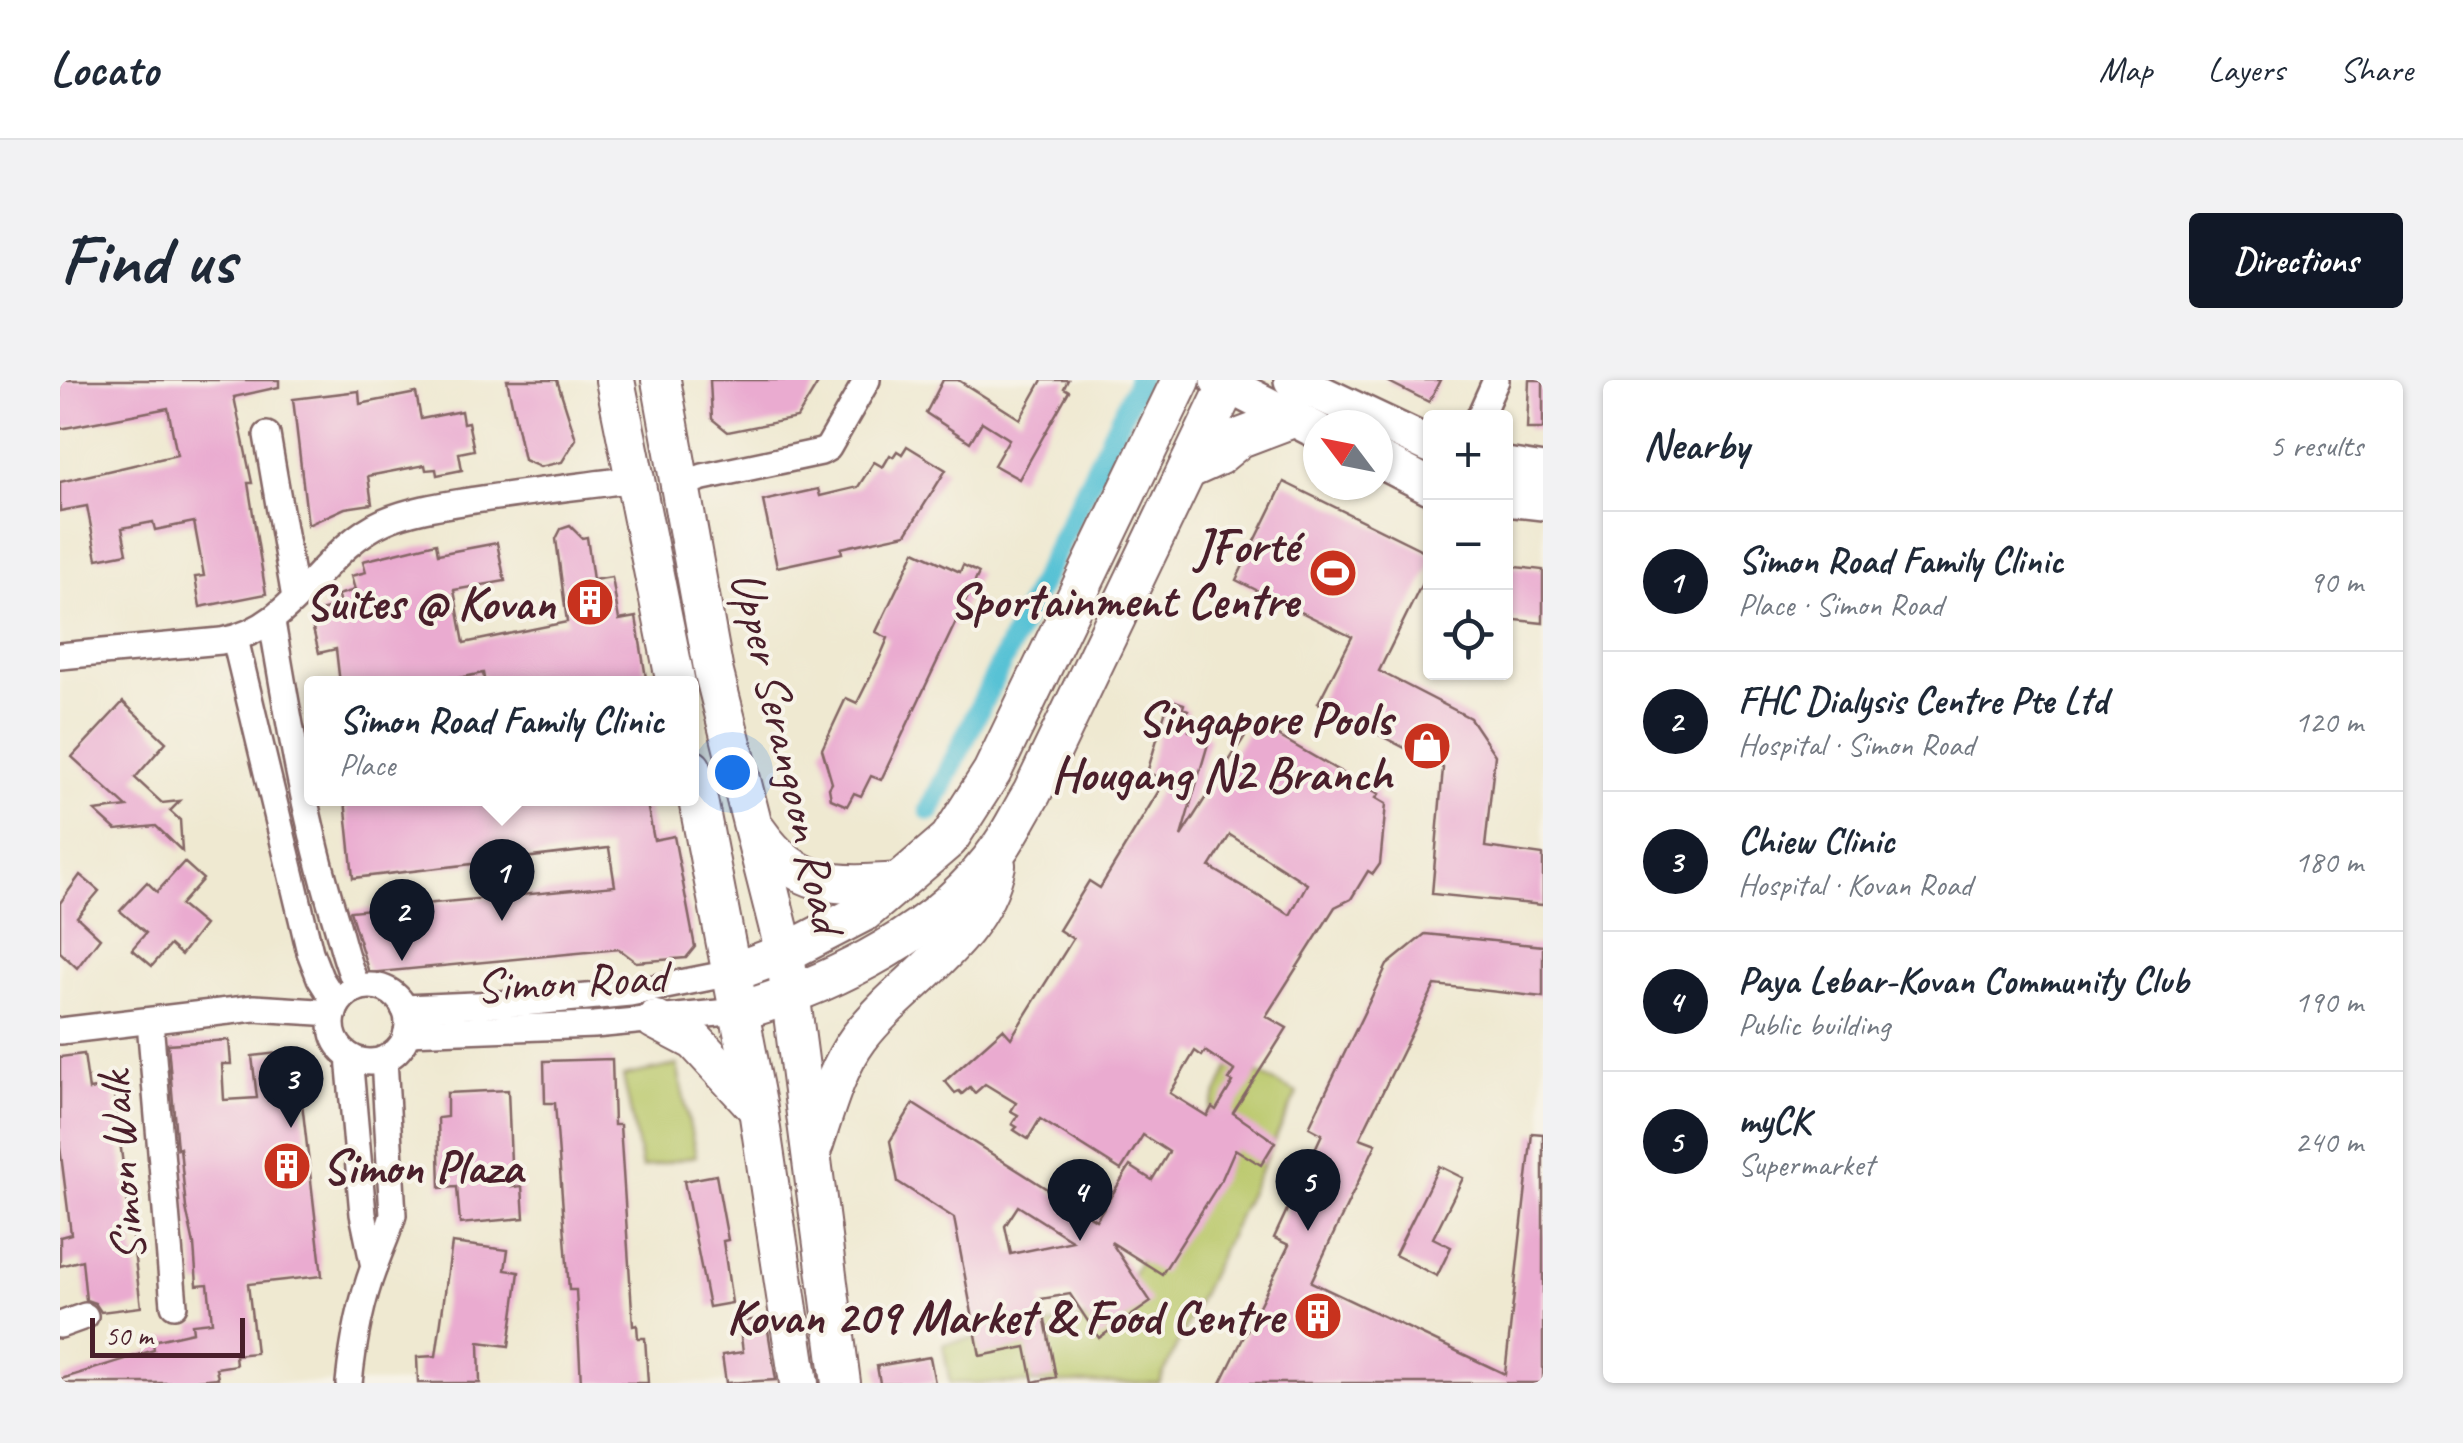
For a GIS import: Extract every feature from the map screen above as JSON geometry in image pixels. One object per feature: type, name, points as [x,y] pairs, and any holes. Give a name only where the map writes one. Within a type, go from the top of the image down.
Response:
[{"type":"main road","name":"Upper Serangoon Road","points":[[615,380],[674,676]]},
{"type":"main road","name":"Upper Serangoon Road","points":[[662,380],[714,673],[785,953],[841,1383]]},
{"type":"main road","points":[[731,973],[785,953],[864,912],[949,839],[992,772],[1181,380]]},
{"type":"main road","points":[[1292,380],[1423,443]]},
{"type":"main road","points":[[739,1011],[792,996],[885,950],[938,914],[1000,848],[1032,793],[1187,470],[1225,382],[1303,423]]},
{"type":"main road","points":[[1187,470],[1218,456],[1240,438],[1303,424]]},
{"type":"main road","points":[[1393,467],[1423,482]]},
{"type":"main road","points":[[1513,467],[1543,472]]},
{"type":"main road","points":[[1513,499],[1543,502]]},
{"type":"main road","name":"Upper Serangoon Road","points":[[699,806],[758,1109],[799,1383]]},
{"type":"main road","points":[[751,821],[775,856],[820,881],[846,886],[899,882]]},
{"type":"main road","points":[[809,1158],[849,1054],[884,1010],[974,917],[993,883],[1000,848]]},
{"type":"main road","points":[[655,1020],[695,1041],[758,1109]]},
{"type":"street","points":[[677,473],[688,466],[806,447],[834,435],[867,380]]},
{"type":"street","points":[[1482,410],[1496,380]]},
{"type":"street","points":[[267,435],[295,598]]},
{"type":"street","points":[[60,656],[235,639],[272,622],[350,544],[385,521],[441,506],[635,479]]},
{"type":"street","points":[[272,622],[304,798]]},
{"type":"street","points":[[60,1031],[220,1011],[336,1009],[358,988],[376,987],[387,990],[406,1020],[398,1049],[384,1059],[370,1062],[348,1056],[336,1042],[336,1009],[315,967],[235,639]]},
{"type":"street","points":[[305,806],[326,890],[358,988]]},
{"type":"street","points":[[289,1008],[310,992],[315,967]]},
{"type":"street","name":"Simon Road","points":[[406,1020],[630,993],[731,973]]},
{"type":"street","name":"Simon Road","points":[[406,1020],[655,1020],[739,1011]]},
{"type":"street","name":"Simon Walk","points":[[150,1022],[174,1305]]},
{"type":"street","points":[[348,1056],[363,1214],[374,1267]]},
{"type":"street","points":[[350,1383],[357,1330],[392,1215],[384,1059]]},
{"type":"street","points":[[60,1325],[85,1316]]},
{"type":"green space","points":[[1232,1061],[1297,1093],[1159,1383],[950,1383],[943,1344],[1115,1313]]},
{"type":"green space","points":[[677,1065],[696,1156],[642,1168],[623,1076]]},
{"type":"building","points":[[60,380],[279,380],[279,387],[234,397],[252,483],[248,483],[266,594],[200,607],[195,577],[204,576],[194,522],[155,530],[153,522],[122,528],[127,553],[97,559],[87,506],[60,511],[60,482],[177,455],[168,408],[60,429]]},
{"type":"building","points":[[507,380],[557,380],[576,439],[562,462],[540,467],[524,460]]},
{"type":"building","points":[[710,380],[820,380],[797,418],[728,432],[712,419]]},
{"type":"building","points":[[943,380],[958,380],[1020,419],[1042,380],[1068,380],[1064,388],[1069,391],[1019,479],[994,465],[1009,439],[982,422],[970,442],[926,413]]},
{"type":"building","points":[[1385,380],[1440,380],[1429,402]]},
{"type":"building","points":[[1529,380],[1543,380],[1543,429],[1527,429]]},
{"type":"building","points":[[359,391],[360,404],[416,393],[421,419],[461,411],[463,423],[468,422],[474,450],[459,453],[462,470],[437,475],[436,469],[426,470],[425,465],[368,476],[372,504],[345,508],[308,525],[293,399]]},
{"type":"building","points":[[907,446],[946,470],[906,534],[777,567],[763,501],[818,489],[820,496],[858,487],[874,462],[883,467],[890,455],[893,457],[897,451],[902,454]]},
{"type":"building","points":[[1284,482],[1303,491],[1303,500],[1320,500],[1423,551],[1423,581],[1379,671],[1470,718],[1495,755],[1485,847],[1543,855],[1543,905],[1432,894],[1443,768],[1318,703],[1352,637],[1236,580]]},
{"type":"building","points":[[570,526],[582,538],[587,537],[593,580],[612,577],[619,620],[636,617],[646,676],[339,676],[336,649],[319,653],[311,621],[321,619],[320,611],[340,606],[338,595],[355,590],[351,576],[366,572],[363,561],[436,543],[438,554],[497,543],[505,581],[454,590],[464,643],[567,622],[556,539],[561,529]]},
{"type":"building","points":[[915,551],[960,572],[963,565],[979,573],[881,780],[871,776],[861,796],[854,793],[847,806],[831,799],[832,783],[822,749],[846,698],[857,703],[880,657],[888,638],[876,632]]},
{"type":"building","points":[[1513,567],[1543,570],[1543,623],[1513,620]]},
{"type":"building","points":[[1169,699],[1184,704],[1183,708],[1188,710],[1184,720],[1192,722],[1189,731],[1210,737],[1181,836],[1254,722],[1379,794],[1376,798],[1386,804],[1380,864],[1373,874],[1368,871],[1351,899],[1335,907],[1266,1016],[1287,1028],[1233,1113],[1275,1142],[1261,1165],[1235,1149],[1222,1179],[1162,1274],[1111,1242],[1151,1302],[1099,1338],[1070,1294],[1041,1299],[1056,1377],[1033,1382],[1026,1347],[980,1356],[954,1218],[898,1182],[890,1141],[913,1104],[1096,1220],[1130,1166],[1152,1180],[1169,1152],[1143,1135],[1121,1170],[1040,1119],[1028,1139],[1014,1130],[1017,1127],[1012,1124],[1018,1115],[1011,1111],[1016,1103],[985,1084],[975,1093],[970,1087],[962,1094],[955,1093],[945,1081],[1003,1029],[1011,1038],[1073,939],[1059,930],[1089,881],[1100,888],[1166,779],[1147,773]],"holes":[[[1230,835],[1307,884],[1290,915],[1210,867]],[[1195,1051],[1202,1056],[1205,1051],[1235,1071],[1229,1080],[1233,1082],[1216,1110],[1212,1107],[1207,1116],[1170,1093]],[[1018,1206],[1073,1241],[1011,1254],[1005,1226]]]},
{"type":"building","points":[[123,702],[166,742],[135,778],[162,803],[180,801],[170,811],[180,820],[182,851],[156,826],[116,830],[95,811],[127,807],[72,757]]},
{"type":"building","points":[[346,806],[648,806],[654,840],[674,836],[695,947],[686,958],[636,962],[619,949],[369,973],[350,911],[615,886],[609,848],[353,878]]},
{"type":"building","points":[[184,862],[203,879],[180,905],[204,925],[181,955],[170,945],[152,966],[132,949],[146,933],[120,911],[147,882],[157,892]]},
{"type":"building","points":[[80,875],[99,891],[77,917],[100,938],[77,968],[60,952],[60,903]]},
{"type":"building","points":[[1425,934],[1543,946],[1543,997],[1435,985],[1360,1138],[1376,1144],[1311,1282],[1505,1374],[1532,1133],[1543,1134],[1543,1383],[1221,1383],[1289,1245],[1274,1238],[1322,1134],[1309,1127],[1387,965]]},
{"type":"building","points":[[229,1040],[231,1064],[222,1064],[224,1100],[257,1098],[252,1056],[296,1051],[322,1276],[248,1284],[256,1353],[235,1355],[236,1365],[216,1368],[218,1378],[198,1383],[61,1383],[61,1379],[154,1350],[153,1341],[193,1332],[192,1324],[212,1322],[208,1284],[197,1285],[180,1148],[177,1149],[168,1044]]},
{"type":"building","points":[[84,1054],[89,1090],[113,1086],[141,1307],[101,1312],[95,1303],[86,1300],[82,1260],[60,1266],[60,1237],[71,1234],[60,1147],[60,1057]]},
{"type":"building","points":[[612,1059],[614,1125],[620,1125],[633,1326],[637,1325],[638,1338],[645,1338],[648,1383],[581,1383],[576,1290],[569,1290],[555,1103],[545,1103],[544,1061]]},
{"type":"building","points":[[508,1090],[512,1187],[522,1186],[524,1218],[460,1224],[457,1187],[440,1188],[438,1118],[447,1117],[447,1093]]},
{"type":"building","points":[[1439,1166],[1463,1178],[1433,1238],[1451,1247],[1437,1276],[1395,1255]]},
{"type":"building","points":[[716,1175],[728,1240],[723,1241],[732,1303],[709,1307],[684,1181]]},
{"type":"building","points":[[452,1243],[508,1250],[505,1270],[519,1272],[509,1346],[479,1342],[480,1383],[418,1383],[417,1357],[436,1356]]},
{"type":"building","points":[[766,1318],[776,1380],[726,1383],[722,1355],[743,1352],[739,1322]]},
{"type":"building","points":[[930,1357],[935,1383],[880,1383],[877,1366]]},
{"type":"waterway","points":[[930,810],[1139,380]]},
{"type":"place","name":"JForté Sportainment Centre","points":[[1333,573]]},
{"type":"place","name":"Suites @ Kovan","points":[[590,602]]},
{"type":"place","name":"Singapore Pools Hougang N2 Branch","points":[[1427,746]]},
{"type":"place","name":"Simon Road Family Clinic","points":[[502,921]]},
{"type":"place","name":"FHC Dialysis Centre Pte Ltd","points":[[402,961]]},
{"type":"place","name":"Chiew Clinic","points":[[291,1128]]},
{"type":"place","name":"Simon Plaza","points":[[287,1166]]},
{"type":"place","name":"myCK","points":[[1308,1231]]},
{"type":"place","name":"Paya Lebar-Kovan Community Club","points":[[1080,1241]]},
{"type":"place","name":"Kovan 209 Market & Food Centre","points":[[1318,1316]]}]
